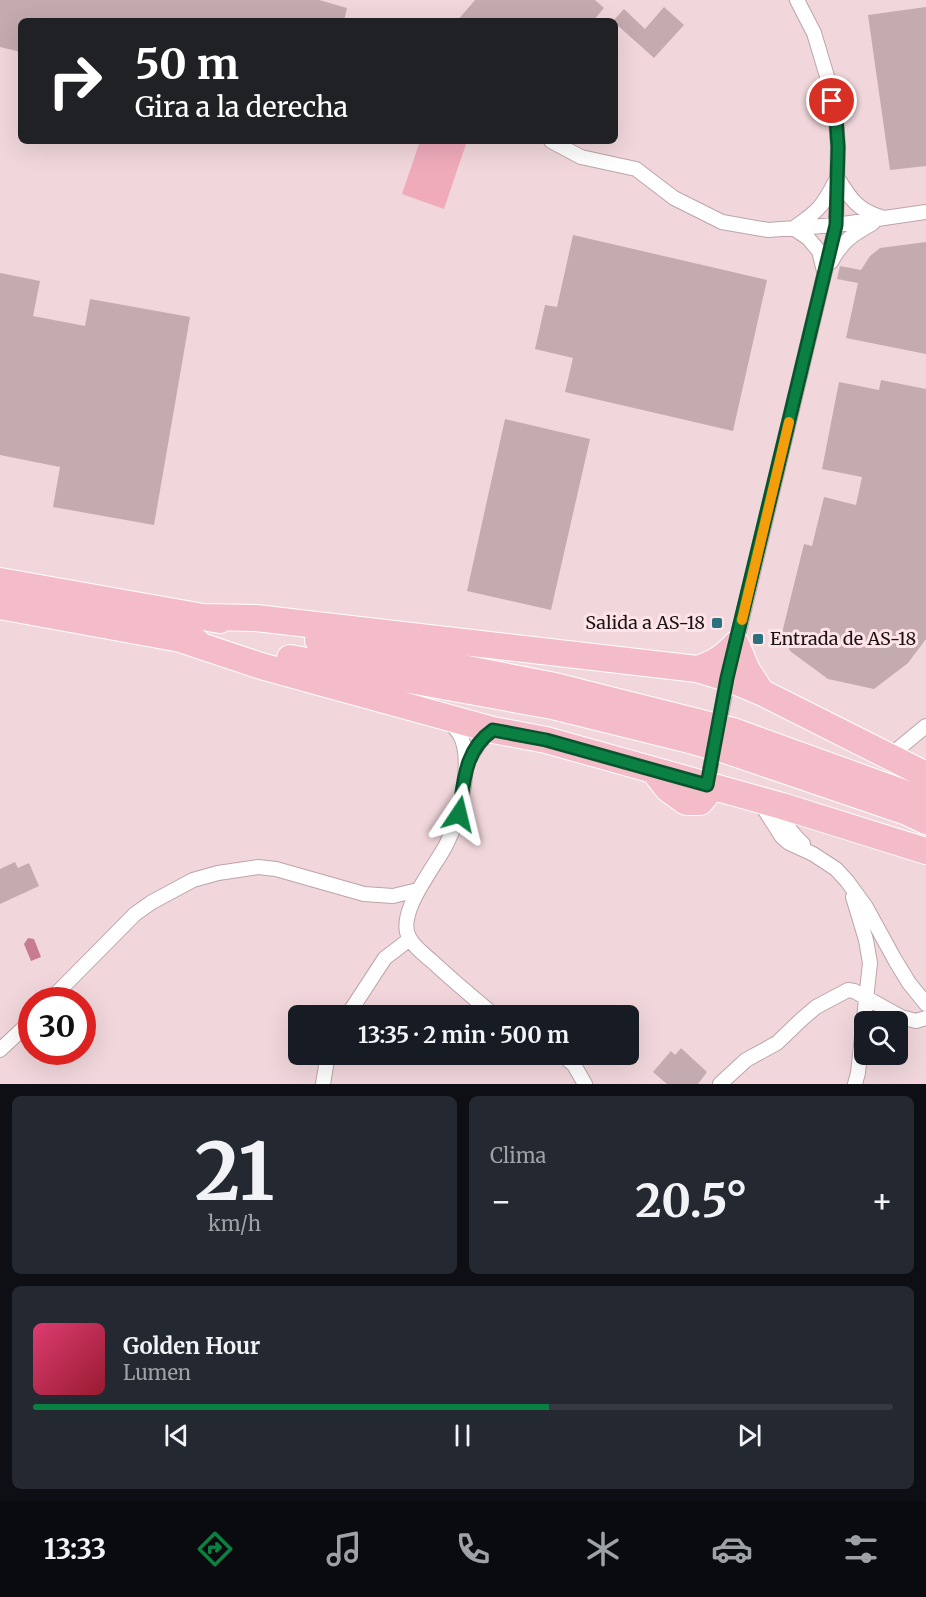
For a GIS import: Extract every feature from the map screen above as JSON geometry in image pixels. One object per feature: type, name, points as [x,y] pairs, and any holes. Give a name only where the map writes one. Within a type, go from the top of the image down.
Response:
[{"type":"highway","points":[[0,581],[203,617],[555,686],[696,732],[926,801]]},
{"type":"highway","points":[[0,606],[696,732]]},
{"type":"highway","points":[[203,617],[256,618],[697,669],[726,685],[761,692],[926,775]]},
{"type":"highway","points":[[183,640],[261,666],[475,726],[518,728],[546,740],[654,771],[668,789],[686,802],[700,802],[706,795],[707,785],[926,851]]},
{"type":"highway","points":[[697,669],[723,658],[736,644],[747,670],[761,692]]},
{"type":"highway","points":[[730,741],[926,821]]},
{"type":"street","points":[[707,785],[726,685],[836,225],[838,147],[836,118],[829,83],[814,33],[797,0]]},
{"type":"street","points":[[557,144],[581,157],[636,169],[674,198],[722,222],[768,230],[836,225],[926,212]]},
{"type":"street","points":[[837,177],[849,196],[867,213],[883,218]]},
{"type":"street","points":[[793,228],[814,215],[827,198],[837,177]]},
{"type":"street","points":[[824,273],[840,246],[852,235],[883,218]]},
{"type":"street","points":[[793,228],[808,238],[819,251],[824,273]]},
{"type":"street","points":[[466,768],[464,751],[475,726],[484,736],[466,768],[459,814],[437,862],[412,903],[406,930],[410,939],[453,981],[482,1005]]},
{"type":"street","points":[[894,758],[898,749],[926,726]]},
{"type":"street","points":[[758,800],[782,837],[836,869],[848,881],[866,907],[900,968],[926,1004]]},
{"type":"street","points":[[782,806],[782,816],[790,831],[813,854]]},
{"type":"street","points":[[64,987],[135,914],[182,884],[218,873],[258,867],[276,869],[364,894],[393,896],[418,890]]},
{"type":"street","points":[[848,881],[866,940],[870,963],[855,1084]]},
{"type":"street","points":[[354,1005],[385,958],[410,939]]},
{"type":"street","points":[[720,1084],[746,1060],[777,1043],[816,1007],[848,990],[866,997],[901,1017],[916,1021],[926,1018]]},
{"type":"street","points":[[0,1050],[18,1033]]},
{"type":"street","points":[[323,1084],[326,1065]]},
{"type":"street","points":[[574,1065],[583,1083]]},
{"type":"shaded area","points":[[419,144],[466,144],[444,209],[402,194]]},
{"type":"shaded area","points":[[28,938],[34,939],[41,957],[31,961],[24,944]]},
{"type":"building","points":[[0,0],[319,0],[347,8],[345,18],[18,18],[18,51],[0,47]]},
{"type":"building","points":[[475,0],[595,0],[604,8],[596,18],[460,18]]},
{"type":"building","points":[[664,7],[684,25],[654,58],[618,26],[618,18],[616,18],[624,9],[645,29]]},
{"type":"building","points":[[926,7],[926,166],[890,170],[868,15]]},
{"type":"building","points":[[573,235],[767,280],[733,431],[565,392],[573,358],[535,349],[545,305],[557,307]]},
{"type":"building","points":[[926,242],[926,354],[846,338],[858,283],[837,279],[840,266],[861,270],[870,256],[880,248]]},
{"type":"building","points":[[0,273],[40,281],[33,316],[85,326],[90,299],[190,317],[154,525],[53,507],[60,467],[0,455]]},
{"type":"building","points":[[881,380],[926,389],[926,639],[908,663],[874,689],[828,679],[790,651],[782,633],[804,544],[812,546],[824,497],[856,505],[862,477],[822,469],[839,382],[879,390]]},
{"type":"building","points":[[505,419],[590,439],[551,610],[467,591]]},
{"type":"building","points":[[15,862],[18,868],[29,863],[39,886],[0,904],[0,869]]},
{"type":"building","points":[[681,1048],[707,1072],[698,1084],[667,1084],[653,1072],[671,1051],[675,1055]]},
{"type":"slow traffic","points":[[742,620],[789,422]]},
{"type":"place","name":"Salida a AS-18","points":[[717,623]]},
{"type":"place","name":"Entrada de AS-18","points":[[758,639]]},
{"type":"route","points":[[459,814],[466,768],[484,736],[493,730],[546,740],[707,785],[727,678],[836,225],[838,147],[832,101]]}]
